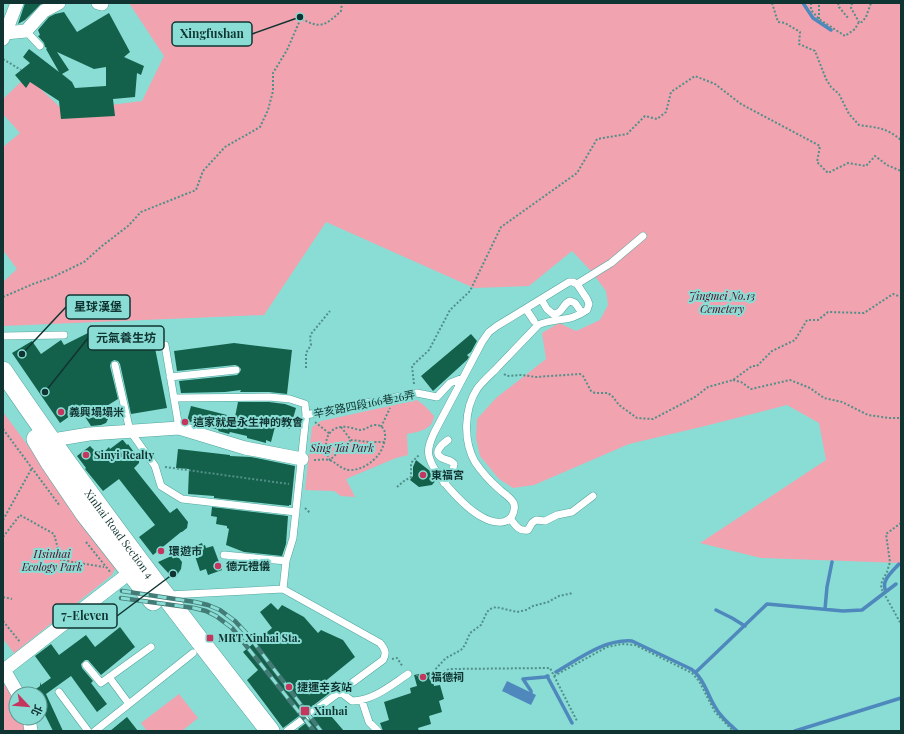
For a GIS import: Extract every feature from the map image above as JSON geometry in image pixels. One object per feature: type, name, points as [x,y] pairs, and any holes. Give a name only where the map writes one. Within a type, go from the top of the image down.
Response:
[{"type":"main road","name":"Xinhai Road Section 4","points":[[3,371],[46,444],[51,464],[85,514],[164,595],[270,731]]},
{"type":"main road","name":"Xinhai Road Section 4","points":[[3,392],[46,444]]},
{"type":"main road","name":"Xinhai Road Section 4","points":[[136,568],[193,654],[254,731]]},
{"type":"street","points":[[4,34],[17,3]]},
{"type":"street","points":[[4,34],[26,31],[44,11],[59,3]]},
{"type":"street","points":[[98,3],[102,4]]},
{"type":"street","points":[[46,444],[59,439],[89,434],[179,428],[245,448],[302,459]]},
{"type":"street","points":[[13,686],[3,670],[136,568]]},
{"type":"lane","points":[[26,31],[40,46]]},
{"type":"lane","points":[[577,284],[611,263],[643,236]]},
{"type":"lane","points":[[570,282],[574,282],[587,299],[587,310],[570,319],[546,321],[538,325],[478,388],[472,398],[468,414],[467,434],[469,448],[475,462],[490,480],[515,505],[514,512],[510,518],[505,521],[498,522],[474,512],[444,483],[432,467],[428,455],[429,447],[434,432],[482,342],[489,332],[541,299],[570,282]]},
{"type":"lane","points":[[541,299],[547,309],[553,314],[562,310],[565,303],[570,301],[575,303],[582,313]]},
{"type":"lane","points":[[526,309],[534,321]]},
{"type":"lane","points":[[3,336],[64,335]]},
{"type":"lane","points":[[165,345],[179,428]]},
{"type":"lane","points":[[115,365],[130,431],[155,466],[161,486],[182,499],[296,512]]},
{"type":"lane","points":[[170,377],[236,370]]},
{"type":"lane","name":"辛亥路四段166巷26弄","points":[[283,589],[286,561],[292,538],[296,512],[306,415],[417,393],[437,397],[450,383],[463,378]]},
{"type":"lane","points":[[174,398],[269,397],[290,399],[305,404],[306,415]]},
{"type":"lane","points":[[444,483],[452,473],[454,464],[449,460],[440,457],[438,450],[440,446],[448,440]]},
{"type":"lane","points":[[510,518],[519,529],[523,531],[528,530],[532,523],[536,520],[545,521],[556,515],[572,512],[593,496]]},
{"type":"lane","points":[[224,555],[286,561]]},
{"type":"lane","points":[[164,595],[283,589],[380,643],[384,648],[386,655],[383,660],[339,691],[287,731]]},
{"type":"lane","points":[[86,665],[101,683],[151,648]]},
{"type":"lane","points":[[95,731],[193,654]]},
{"type":"lane","points":[[339,691],[352,702],[362,701],[380,693],[408,674]]},
{"type":"lane","points":[[109,677],[129,704]]},
{"type":"lane","points":[[59,692],[88,731]]},
{"type":"lane","points":[[362,701],[369,722],[378,731]]},
{"type":"path","points":[[3,297],[53,277],[84,262],[128,226],[141,212],[196,190],[203,172],[224,146],[260,127],[268,110],[273,91],[273,73],[287,50],[301,18],[311,25],[327,24],[341,11],[342,3]]},
{"type":"path","points":[[772,3],[778,22],[800,32],[798,44],[815,52],[831,87],[839,94],[849,114],[859,125],[876,126],[891,132],[901,140]]},
{"type":"path","points":[[811,3],[811,10],[819,19],[845,36],[855,29],[859,22],[862,22],[866,17],[871,3]]},
{"type":"path","points":[[819,3],[819,19]]},
{"type":"path","points":[[838,3],[838,7],[848,18]]},
{"type":"path","points":[[852,3],[851,8],[859,22]]},
{"type":"path","points":[[3,59],[21,70]]},
{"type":"path","points":[[413,394],[414,381],[412,366],[429,350],[450,310],[470,292],[501,227],[577,173],[597,140],[627,134],[645,116],[657,119],[666,112],[671,92],[696,76],[715,84],[741,104],[820,146],[818,162],[828,172],[848,163],[866,166],[875,156],[887,165],[901,171]]},
{"type":"path","points":[[497,368],[506,376],[521,375],[536,377],[580,374],[583,376],[591,391],[595,393],[608,393],[619,405],[637,418],[653,419],[695,396],[708,387],[733,380],[752,366],[757,366],[772,351],[795,340],[807,320],[818,320],[828,312],[864,313],[893,294],[901,297]]},
{"type":"path","points":[[306,368],[306,353],[311,344],[311,334],[330,311]]},
{"type":"path","points":[[733,380],[741,382],[750,389],[790,380],[810,388],[824,398],[842,402],[868,415],[901,418]]},
{"type":"path","points":[[381,427],[394,397]]},
{"type":"path","points":[[306,415],[330,434]]},
{"type":"path","points":[[373,425],[381,427],[386,435],[385,442],[378,455],[371,462],[359,469],[344,469],[330,460],[327,455],[325,449],[327,438],[336,428],[341,427],[361,430],[373,425]]},
{"type":"path","points":[[341,427],[352,440],[385,442]]},
{"type":"path","points":[[3,429],[64,511]]},
{"type":"path","points":[[302,459],[330,460],[352,440]]},
{"type":"path","points":[[398,487],[411,477],[411,463]]},
{"type":"path","points":[[155,466],[299,485]]},
{"type":"path","points":[[3,520],[32,468]]},
{"type":"path","points":[[3,537],[20,515],[54,534],[61,560],[104,567]]},
{"type":"path","points":[[901,523],[886,534],[890,562],[882,581],[881,588],[901,624]]},
{"type":"path","points":[[82,536],[104,567],[111,574]]},
{"type":"path","points":[[429,676],[446,658],[461,650],[470,633],[481,625],[490,609],[496,607],[517,612],[548,602],[560,596],[573,593]]},
{"type":"path","points":[[3,597],[12,599]]},
{"type":"path","points":[[3,621],[22,645]]},
{"type":"path","points":[[554,676],[607,647],[622,644],[635,645],[692,673],[699,681],[715,712],[732,731]]},
{"type":"path","points":[[383,660],[397,658],[408,674],[429,676],[450,669],[550,668],[578,721]]},
{"type":"green space","name":"Jingmei No.13 Cemetery","points":[[129,3],[901,3],[901,563],[761,558],[700,543],[826,460],[819,423],[787,405],[629,444],[534,485],[513,488],[499,479],[480,456],[476,438],[477,419],[496,398],[546,359],[542,333],[559,323],[576,331],[600,320],[608,305],[606,291],[591,271],[572,251],[529,286],[474,288],[326,222],[264,315],[3,326],[3,282],[17,269],[3,250],[3,147],[20,133],[3,114],[3,99],[27,76],[64,111],[142,101],[164,56]]},
{"type":"green space","name":"Sing Tai Park","points":[[417,400],[434,416],[431,424],[424,430],[407,434],[408,455],[396,458],[346,479],[355,497],[341,496],[334,491],[305,490],[312,427],[321,421]]},
{"type":"green space","name":"Hsinhai Ecology Park","points":[[3,412],[115,563],[115,569],[112,575],[14,653],[3,639]]},
{"type":"green space","points":[[3,684],[8,687],[8,726],[25,726],[27,731],[3,731]]},
{"type":"green space","points":[[179,694],[198,718],[182,731],[147,731],[141,723]]},
{"type":"water","points":[[507,681],[536,695],[531,705],[502,691]]},
{"type":"building","points":[[25,3],[42,3],[25,20],[18,24]]},
{"type":"building","points":[[64,12],[77,32],[109,13],[130,52],[124,57],[144,66],[141,75],[137,73],[135,97],[113,99],[115,116],[61,119],[59,101],[30,82],[26,88],[15,75],[30,63],[23,57],[29,49],[59,72],[46,49],[47,48],[38,36],[40,35],[38,30],[49,17]],"holes":[[[57,52],[94,69],[106,67],[106,86],[75,88],[72,82],[62,74],[69,70]]]},
{"type":"building","points":[[90,332],[100,344],[132,338],[133,341],[153,338],[167,408],[131,414],[120,364],[118,361],[114,360],[111,362],[110,366],[118,399],[105,407],[110,415],[106,423],[91,426],[80,409],[60,423],[12,353],[32,341],[41,354],[61,340],[64,345]]},
{"type":"building","points":[[471,334],[477,341],[471,352],[467,355],[469,357],[467,360],[433,391],[421,376]]},
{"type":"building","points":[[234,343],[292,350],[287,394],[269,392],[240,392],[241,390],[181,393],[179,381],[237,375],[241,369],[235,365],[177,371],[174,351]]},
{"type":"building","points":[[238,402],[269,402],[285,404],[296,408],[290,429],[276,423],[271,442],[266,440],[266,443],[247,438],[247,436],[230,432],[229,434],[187,421],[191,406],[235,417]]},
{"type":"building","points":[[122,440],[127,445],[128,444],[139,459],[139,463],[134,468],[170,513],[177,508],[188,522],[187,528],[153,555],[139,537],[155,525],[119,479],[103,491],[85,469],[86,468],[77,456],[90,446],[100,456],[109,447],[110,449]]},
{"type":"building","points":[[178,449],[230,456],[251,457],[295,466],[291,505],[214,498],[214,496],[188,494],[189,469],[176,468]]},
{"type":"building","name":"東福宮","points":[[416,460],[430,471],[436,480],[432,485],[419,487],[410,480],[413,476],[413,467]]},
{"type":"building","points":[[212,507],[288,516],[286,544],[282,556],[244,552],[226,545],[229,529],[227,526],[216,524],[217,517],[211,516]]},
{"type":"building","points":[[202,543],[206,548],[213,546],[222,570],[208,575],[206,569],[200,571],[192,547]]},
{"type":"building","points":[[176,554],[182,562],[181,569],[177,575],[171,576],[158,562]]},
{"type":"building","points":[[271,603],[278,610],[282,605],[304,617],[318,633],[321,630],[343,640],[355,657],[323,683],[331,692],[283,728],[247,680],[258,670],[243,652],[272,628],[260,612]]},
{"type":"building","points":[[120,627],[135,647],[101,675],[88,660],[85,660],[81,664],[82,668],[93,681],[91,683],[107,704],[97,712],[71,676],[48,693],[48,686],[40,686],[40,682],[41,685],[51,678],[35,656],[51,644],[59,655],[86,635],[95,647]]},
{"type":"building","points":[[431,672],[434,686],[440,685],[444,699],[439,701],[442,712],[429,716],[431,724],[418,728],[419,731],[383,731],[380,723],[389,720],[384,702],[411,693],[410,688],[417,686],[414,675]]},
{"type":"building","points":[[48,698],[63,731],[53,731],[48,721]]},
{"type":"building","points":[[325,709],[344,731],[299,731],[298,729]]},
{"type":"building","points":[[127,717],[138,731],[110,731]]},
{"type":"waterway","points":[[803,3],[813,18],[831,30]]},
{"type":"waterway","points":[[825,609],[827,587],[832,562]]},
{"type":"waterway","points":[[886,591],[886,580],[899,564]]},
{"type":"waterway","points":[[696,672],[767,604],[843,611],[862,610],[896,584]]},
{"type":"waterway","points":[[716,610],[745,626]]},
{"type":"waterway","points":[[556,672],[592,651],[612,643],[632,641],[695,672],[702,681],[718,712],[737,731]]},
{"type":"waterway","points":[[547,676],[572,723]]},
{"type":"waterway","points":[[531,693],[523,679],[548,676]]},
{"type":"waterway","points":[[795,731],[901,698]]},
{"type":"railway","points":[[122,591],[195,602],[220,610],[235,621],[248,635],[321,731]]},
{"type":"railway","points":[[121,598],[194,608],[206,611],[216,616],[232,628],[314,731]]},
{"type":"place","name":"Xingfushan","points":[[300,17]]},
{"type":"place","name":"星球漢堡","points":[[22,354]]},
{"type":"place","name":"元氣養生坊","points":[[45,392]]},
{"type":"place","name":"義興塌塌米","points":[[61,412]]},
{"type":"place","name":"這家就是永生神的教會","points":[[185,422]]},
{"type":"place","name":"Sinyi Realty","points":[[86,455]]},
{"type":"place","name":"東福宮","points":[[423,475]]},
{"type":"place","name":"環遊市","points":[[161,551]]},
{"type":"place","name":"德元禮儀","points":[[218,566]]},
{"type":"place","name":"7-Eleven","points":[[173,574]]},
{"type":"place","name":"MRT Xinhai Sta.","points":[[210,638]]},
{"type":"place","name":"福德祠","points":[[423,677]]},
{"type":"place","name":"捷運辛亥站","points":[[289,687]]},
{"type":"place","name":"Xinhai","points":[[305,711]]}]
